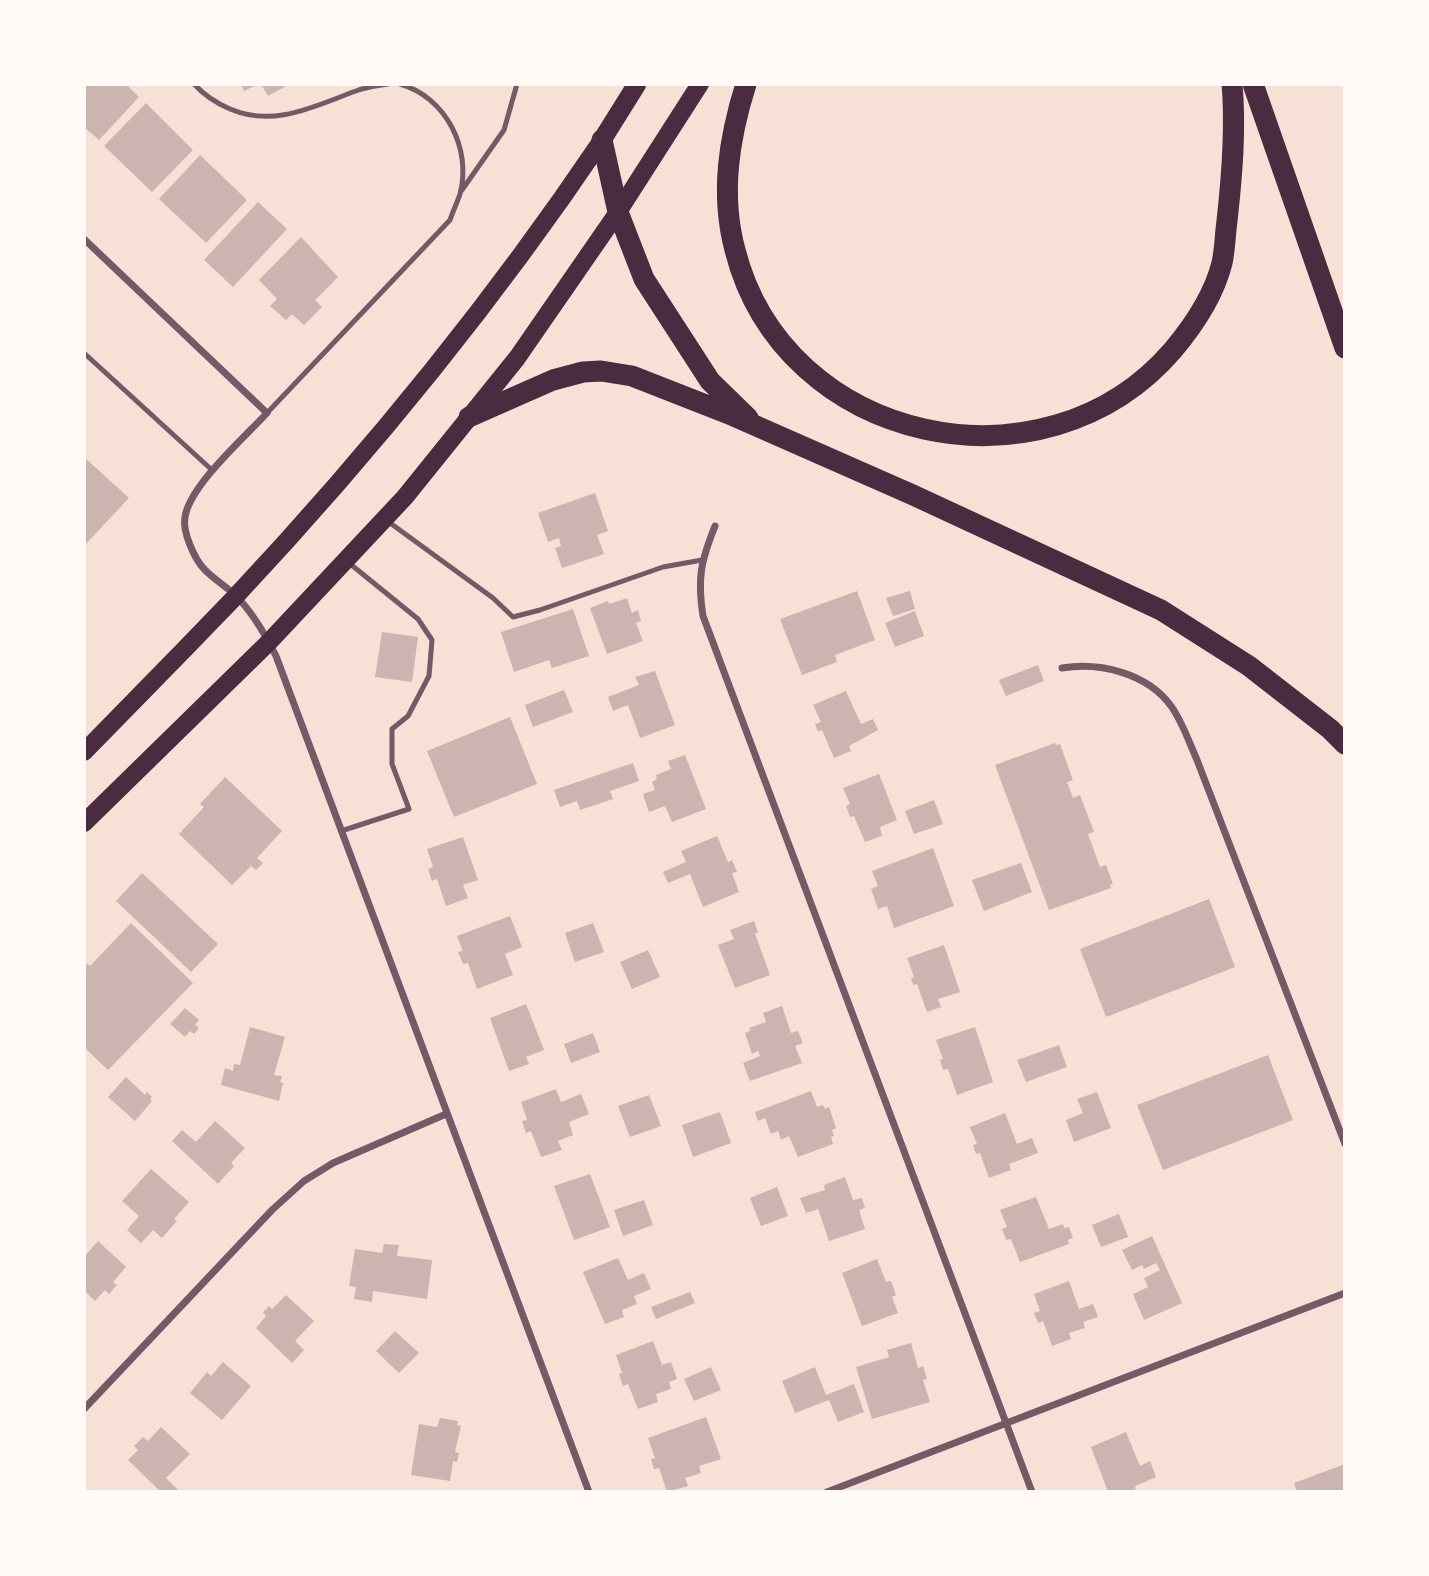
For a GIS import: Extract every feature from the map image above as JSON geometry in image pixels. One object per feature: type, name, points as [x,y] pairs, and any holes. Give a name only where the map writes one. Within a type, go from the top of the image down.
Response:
[{"type":"highway","points":[[637,84],[603,140],[618,212],[644,279],[710,381],[757,426]]},
{"type":"highway","points":[[746,84],[735,120],[727,166],[728,214],[735,251],[747,286],[769,327],[797,362],[836,392],[876,414],[921,429],[966,437],[1011,436],[1055,427],[1096,410],[1134,387],[1188,332],[1209,295],[1222,263],[1232,178],[1232,84]]},
{"type":"highway","points":[[1253,84],[1345,348]]},
{"type":"highway","points":[[469,417],[553,380],[583,372],[632,376],[757,426],[913,495],[1161,610],[1249,666],[1345,744]]},
{"type":"main road","points":[[87,814],[269,642],[385,519],[517,358],[618,212],[700,84]]},
{"type":"main road","points":[[84,752],[236,596],[344,475],[478,314],[542,229],[603,140]]},
{"type":"street","points":[[84,239],[267,413],[193,495],[184,518],[190,548],[204,569],[236,596],[250,612],[269,642],[589,1492]]},
{"type":"street","points":[[715,526],[702,560],[699,591],[703,616],[1032,1492]]},
{"type":"street","points":[[1062,668],[1102,667],[1130,675],[1153,687],[1171,706],[1198,760],[1345,1144]]},
{"type":"street","points":[[84,1409],[272,1210],[304,1181],[333,1163],[446,1114]]},
{"type":"street","points":[[827,1492],[1345,1293]]},
{"type":"lane","points":[[194,84],[216,103],[242,114],[270,117],[298,113],[359,90],[388,84]]},
{"type":"lane","points":[[267,413],[450,220],[460,192],[463,164],[456,135],[446,116],[428,97],[404,84]]},
{"type":"lane","points":[[460,192],[504,130],[517,84]]},
{"type":"lane","points":[[84,354],[213,471]]},
{"type":"lane","points":[[385,519],[493,598],[513,617],[540,611],[663,566],[702,560]]},
{"type":"lane","points":[[341,831],[409,809],[392,764],[392,729],[408,716],[429,676],[432,640],[418,619],[346,561]]},
{"type":"building","points":[[84,84],[126,84],[139,97],[99,140],[84,127]]},
{"type":"building","points":[[240,84],[259,84],[244,91]]},
{"type":"building","points":[[261,84],[290,84],[268,96]]},
{"type":"building","points":[[146,103],[193,150],[152,192],[104,146]]},
{"type":"building","points":[[200,155],[247,200],[206,243],[159,199]]},
{"type":"building","points":[[258,202],[287,229],[233,287],[204,260]]},
{"type":"building","points":[[301,237],[338,277],[315,300],[322,307],[304,325],[292,314],[286,320],[270,306],[277,299],[259,280]]},
{"type":"building","points":[[84,457],[129,498],[84,546]]},
{"type":"building","points":[[595,493],[608,531],[597,535],[604,554],[562,568],[555,548],[561,546],[559,538],[548,542],[538,513]]},
{"type":"building","points":[[857,591],[875,640],[835,655],[837,662],[802,675],[780,619]]},
{"type":"building","points":[[910,591],[915,609],[893,616],[886,598]]},
{"type":"building","points":[[627,598],[632,613],[638,610],[641,621],[636,623],[643,641],[607,654],[590,608]]},
{"type":"building","points":[[573,609],[589,656],[552,668],[549,660],[514,672],[501,632]]},
{"type":"building","points":[[915,611],[924,636],[895,647],[885,623]]},
{"type":"building","points":[[382,632],[418,637],[412,682],[375,677]]},
{"type":"building","points":[[1038,665],[1044,681],[1006,696],[999,680]]},
{"type":"building","points":[[655,671],[675,725],[640,738],[628,705],[613,711],[608,697],[639,685],[635,677]]},
{"type":"building","points":[[564,690],[573,712],[533,727],[525,705]]},
{"type":"building","points":[[846,691],[861,724],[873,719],[878,730],[849,746],[851,751],[834,758],[822,730],[818,732],[815,724],[821,722],[813,705]]},
{"type":"building","points":[[510,717],[537,784],[454,817],[427,751]]},
{"type":"building","points":[[1055,743],[1060,744],[1073,780],[1067,782],[1073,798],[1080,795],[1094,832],[1088,834],[1100,867],[1106,865],[1113,884],[1110,885],[1111,888],[1049,910],[995,765]]},
{"type":"building","points":[[685,755],[706,809],[672,822],[665,806],[649,812],[643,794],[655,790],[652,782],[657,779],[656,775],[671,769],[668,761]]},
{"type":"building","points":[[633,763],[639,781],[610,791],[613,799],[580,810],[577,801],[560,807],[554,790]]},
{"type":"building","points":[[879,774],[897,820],[880,827],[882,836],[865,842],[854,816],[850,817],[846,806],[850,804],[843,788]]},
{"type":"building","points":[[225,777],[282,831],[257,858],[263,863],[256,870],[251,866],[232,885],[179,834],[204,807],[200,804]]},
{"type":"building","points":[[934,800],[943,824],[914,834],[905,811]]},
{"type":"building","points":[[717,836],[728,862],[732,860],[737,872],[732,873],[739,892],[703,907],[690,874],[668,883],[663,872],[686,862],[681,851]]},
{"type":"building","points":[[463,837],[478,880],[463,885],[468,898],[446,906],[437,879],[432,881],[428,869],[433,867],[427,849]]},
{"type":"building","points":[[933,848],[954,906],[894,928],[887,906],[878,909],[871,889],[878,886],[872,871]]},
{"type":"building","points":[[1021,863],[1032,892],[984,911],[972,880]]},
{"type":"building","points":[[142,873],[218,944],[191,972],[116,901]]},
{"type":"building","points":[[1209,899],[1235,967],[1106,1017],[1080,949]]},
{"type":"building","points":[[510,916],[522,947],[505,954],[513,975],[477,989],[468,963],[463,964],[458,952],[463,951],[457,936]]},
{"type":"building","points":[[754,921],[758,932],[755,934],[770,975],[735,988],[718,945],[734,939],[730,930]]},
{"type":"building","points":[[131,923],[193,983],[108,1070],[84,1047],[84,961],[90,966]]},
{"type":"building","points":[[593,923],[604,952],[575,962],[565,933]]},
{"type":"building","points":[[944,945],[960,992],[938,999],[941,1007],[927,1012],[917,984],[913,985],[911,978],[914,977],[907,958]]},
{"type":"building","points":[[648,950],[660,977],[632,989],[620,962]]},
{"type":"building","points":[[526,1004],[544,1050],[526,1057],[529,1064],[509,1071],[490,1018]]},
{"type":"building","points":[[782,1006],[791,1033],[798,1031],[803,1043],[795,1046],[802,1063],[750,1081],[743,1063],[760,1056],[758,1051],[752,1054],[745,1033],[750,1031],[749,1028],[766,1022],[763,1013]]},
{"type":"building","points":[[185,1008],[199,1020],[195,1025],[199,1028],[194,1034],[190,1031],[185,1037],[170,1024]]},
{"type":"building","points":[[250,1027],[285,1037],[274,1075],[282,1076],[279,1101],[221,1085],[225,1068],[233,1071],[234,1064],[240,1065]]},
{"type":"building","points":[[975,1027],[993,1082],[957,1095],[948,1069],[943,1070],[940,1060],[943,1059],[936,1040]]},
{"type":"building","points":[[593,1033],[600,1052],[571,1063],[564,1044]]},
{"type":"building","points":[[1059,1045],[1067,1067],[1026,1082],[1017,1060]]},
{"type":"building","points":[[1268,1055],[1293,1120],[1163,1170],[1137,1105]]},
{"type":"building","points":[[126,1077],[145,1095],[147,1092],[152,1097],[152,1101],[135,1121],[108,1097]]},
{"type":"building","points":[[556,1089],[561,1102],[581,1094],[589,1114],[569,1122],[573,1135],[558,1141],[562,1150],[541,1157],[531,1131],[526,1133],[522,1121],[527,1120],[521,1102]]},
{"type":"building","points":[[811,1091],[817,1107],[829,1107],[836,1128],[832,1130],[833,1144],[798,1157],[789,1136],[781,1140],[778,1131],[771,1134],[765,1118],[758,1121],[755,1112]]},
{"type":"building","points":[[1097,1092],[1111,1128],[1074,1142],[1066,1120],[1083,1113],[1077,1099]]},
{"type":"building","points":[[649,1095],[661,1126],[630,1137],[618,1106]]},
{"type":"building","points":[[720,1112],[731,1143],[693,1157],[682,1125]]},
{"type":"building","points":[[1005,1113],[1017,1144],[1032,1138],[1038,1153],[1009,1164],[1011,1170],[989,1178],[980,1153],[976,1154],[973,1145],[977,1144],[970,1127]]},
{"type":"building","points":[[215,1121],[245,1148],[231,1163],[234,1166],[218,1184],[172,1141],[182,1130],[196,1142]]},
{"type":"building","points":[[151,1169],[189,1202],[162,1238],[153,1230],[141,1243],[127,1230],[139,1216],[122,1201]]},
{"type":"building","points":[[590,1174],[610,1227],[574,1240],[554,1186]]},
{"type":"building","points":[[845,1177],[853,1200],[862,1198],[865,1208],[859,1210],[865,1229],[829,1241],[818,1209],[806,1213],[800,1198],[825,1190],[824,1185]]},
{"type":"building","points":[[777,1187],[788,1216],[761,1226],[750,1198]]},
{"type":"building","points":[[1036,1197],[1049,1229],[1063,1224],[1064,1228],[1069,1227],[1073,1238],[1068,1240],[1069,1244],[1020,1262],[1011,1239],[1006,1240],[1002,1229],[1007,1227],[1000,1210]]},
{"type":"building","points":[[644,1200],[653,1225],[623,1236],[614,1210]]},
{"type":"building","points":[[1119,1214],[1128,1237],[1101,1247],[1092,1225]]},
{"type":"building","points":[[1152,1236],[1182,1303],[1144,1320],[1133,1294],[1148,1287],[1144,1278],[1160,1270],[1156,1263],[1144,1269],[1142,1265],[1132,1270],[1122,1250]]},
{"type":"building","points":[[98,1241],[126,1267],[113,1282],[117,1285],[109,1294],[105,1290],[95,1301],[84,1290],[84,1257]]},
{"type":"building","points":[[384,1244],[399,1245],[397,1256],[432,1260],[427,1299],[373,1291],[372,1302],[354,1299],[356,1287],[349,1286],[355,1249],[382,1253]]},
{"type":"building","points":[[618,1258],[628,1280],[644,1273],[651,1289],[634,1296],[637,1304],[622,1310],[624,1317],[605,1324],[583,1272]]},
{"type":"building","points":[[877,1259],[886,1282],[891,1281],[896,1295],[892,1297],[898,1313],[862,1326],[842,1273]]},
{"type":"building","points":[[1069,1281],[1079,1309],[1093,1304],[1098,1317],[1083,1322],[1085,1328],[1069,1333],[1071,1339],[1052,1346],[1043,1321],[1038,1323],[1034,1313],[1040,1311],[1034,1294]]},
{"type":"building","points":[[690,1292],[695,1303],[656,1319],[651,1307]]},
{"type":"building","points":[[286,1295],[314,1321],[295,1341],[304,1350],[292,1363],[256,1328],[266,1316],[263,1312],[269,1306],[272,1309]]},
{"type":"building","points":[[395,1331],[419,1353],[399,1373],[376,1351]]},
{"type":"building","points":[[653,1341],[662,1365],[671,1362],[677,1379],[669,1382],[671,1389],[656,1394],[658,1402],[638,1409],[628,1384],[623,1386],[616,1355]]},
{"type":"building","points":[[911,1343],[918,1368],[923,1366],[927,1379],[923,1380],[930,1402],[872,1419],[856,1367],[889,1357],[887,1350]]},
{"type":"building","points":[[223,1362],[251,1386],[222,1420],[190,1393],[207,1372],[211,1376]]},
{"type":"building","points":[[711,1367],[721,1390],[694,1401],[684,1379]]},
{"type":"building","points":[[815,1367],[826,1395],[854,1384],[864,1412],[838,1422],[829,1400],[795,1413],[782,1381]]},
{"type":"building","points":[[706,1417],[721,1459],[699,1466],[701,1473],[685,1478],[688,1486],[667,1492],[659,1468],[654,1469],[651,1459],[655,1458],[648,1438]]},
{"type":"building","points":[[440,1418],[458,1421],[457,1425],[461,1426],[455,1452],[459,1453],[457,1462],[453,1461],[450,1481],[411,1475],[419,1424],[437,1427]]},
{"type":"building","points":[[161,1427],[190,1454],[166,1478],[177,1492],[161,1492],[128,1460],[138,1450],[134,1446],[143,1437],[148,1441]]},
{"type":"building","points":[[1126,1432],[1140,1466],[1150,1461],[1156,1477],[1135,1486],[1136,1492],[1108,1492],[1091,1447]]},
{"type":"building","points":[[1345,1464],[1345,1492],[1297,1492],[1294,1483]]}]
